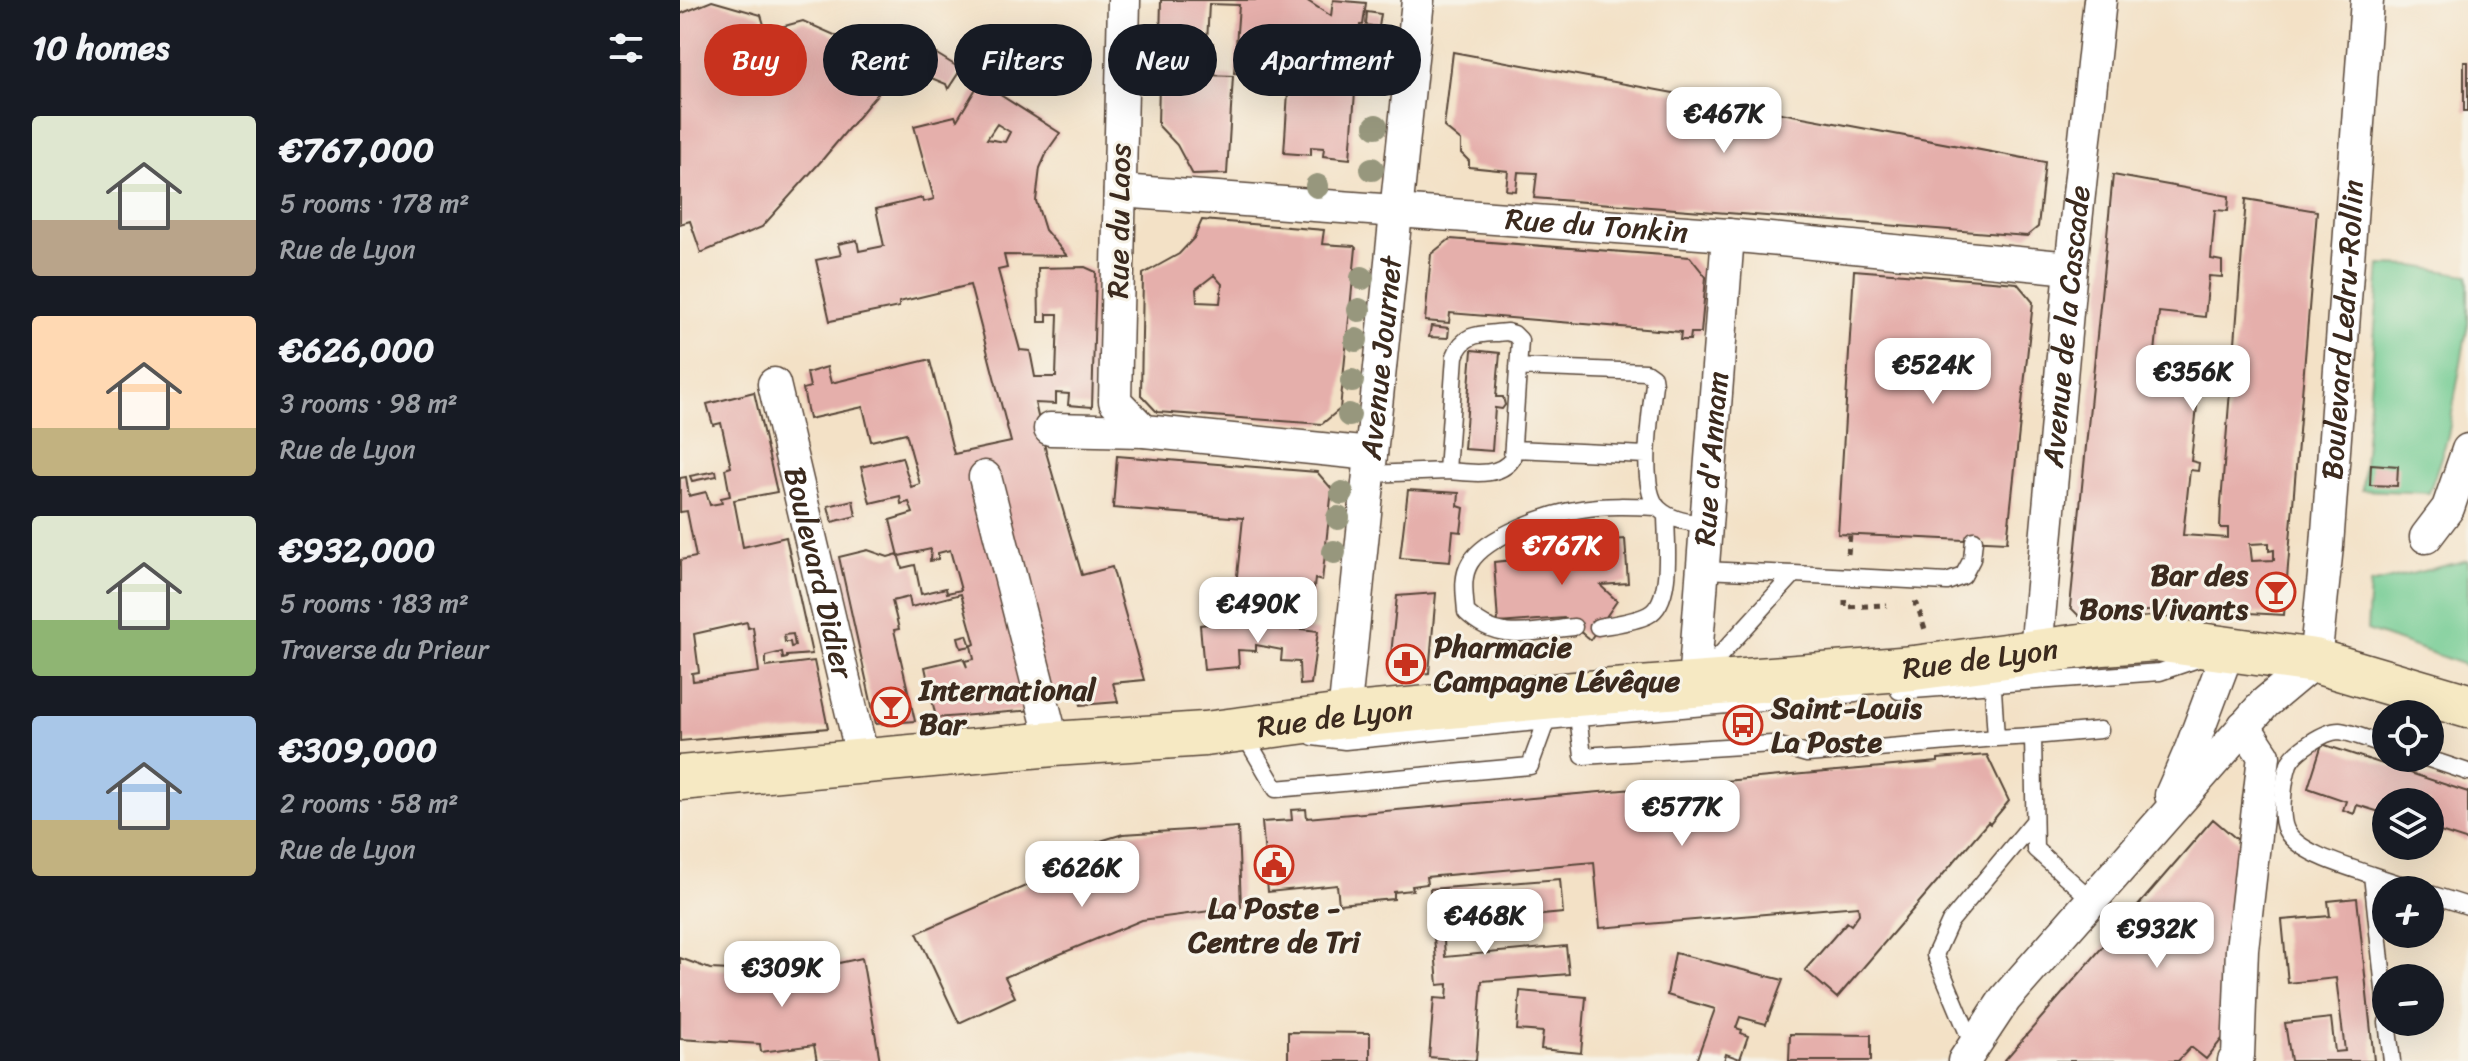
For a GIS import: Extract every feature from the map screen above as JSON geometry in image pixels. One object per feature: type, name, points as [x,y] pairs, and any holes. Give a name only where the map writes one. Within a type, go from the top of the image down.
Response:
[{"type":"street","name":"Rue du Laos","points":[[1124,0],[1115,401],[1144,431]]},
{"type":"street","name":"Avenue Journet","points":[[1344,716],[1418,0]]},
{"type":"street","name":"Avenue de la Cascade","points":[[2036,651],[2071,268],[2100,0]]},
{"type":"street","name":"Boulevard Ledru-Rollin","points":[[2315,661],[2327,546],[2367,0]]},
{"type":"street","name":"Rue du Tonkin","points":[[1120,191],[1728,235],[2071,268]]},
{"type":"street","name":"Rue d'Annam","points":[[1694,684],[1728,235]]},
{"type":"street","name":"Boulevard Didier","points":[[774,384],[863,760]]},
{"type":"street","points":[[1050,429],[1144,431],[1370,464]]},
{"type":"street","points":[[2468,450],[2448,508],[2426,537],[2468,526]]},
{"type":"street","points":[[985,477],[1053,744]]},
{"type":"street","name":"Rue de Lyon","points":[[680,778],[863,760],[1247,730],[1344,716],[1561,708],[1694,684],[1914,668],[1992,671],[2036,651],[2156,639],[2315,661],[2468,706]]},
{"type":"street","points":[[2159,824],[2229,648]]},
{"type":"street","points":[[1969,1054],[2005,999],[2244,726],[2265,703],[2315,661]]},
{"type":"street","points":[[2234,1061],[2238,1056],[2242,949],[2264,756],[2244,726]]},
{"type":"lane","points":[[1370,464],[1447,471],[1484,473],[1508,465],[1514,449],[1520,340],[1514,334],[1469,336],[1463,340],[1455,356],[1447,471]]},
{"type":"lane","points":[[1518,367],[1646,372],[1653,377],[1646,455],[1651,495],[1661,511],[1673,519],[1706,525]]},
{"type":"lane","points":[[1514,449],[1646,455]]},
{"type":"lane","points":[[1574,627],[1501,633],[1477,622],[1466,612],[1464,578],[1471,561],[1485,547],[1513,530],[1579,509],[1619,505],[1661,511]]},
{"type":"lane","points":[[1598,627],[1646,616],[1657,609],[1662,600],[1665,588],[1661,511]]},
{"type":"lane","points":[[1703,570],[1947,582],[1963,576],[1972,559],[1974,540]]},
{"type":"lane","points":[[1694,684],[1794,574]]},
{"type":"lane","points":[[1247,730],[1345,741],[1561,708],[1875,693],[1992,671],[2160,672],[2229,648]]},
{"type":"lane","points":[[1992,671],[1996,738]]},
{"type":"lane","points":[[1561,708],[1583,756],[1772,744],[1807,754],[2100,730]]},
{"type":"lane","points":[[1247,730],[1276,789],[1530,766],[1561,708]]},
{"type":"lane","points":[[2372,741],[2339,731],[2319,737],[2306,746],[2290,761],[2282,805],[2286,831],[2309,852],[2375,876]]},
{"type":"lane","points":[[2033,736],[2035,849],[2092,900]]},
{"type":"lane","points":[[2444,764],[2468,772]]},
{"type":"lane","points":[[1969,1054],[1935,955],[1950,922],[2034,821]]},
{"type":"lane","points":[[2372,875],[2381,964]]},
{"type":"lane","points":[[2444,898],[2468,906]]},
{"type":"lane","points":[[2389,1036],[2392,1061]]},
{"type":"green space","points":[[2380,265],[2414,266],[2468,275],[2468,323],[2448,436],[2429,493],[2362,490]]},
{"type":"green space","points":[[2468,560],[2468,666],[2367,630],[2370,584]]},
{"type":"building","points":[[1161,0],[1306,0],[1331,16],[1333,0],[1366,3],[1363,24],[1238,24],[1239,5],[1209,4],[1208,24],[1160,24]]},
{"type":"building","points":[[712,1],[761,15],[764,24],[704,24],[704,96],[807,96],[807,24],[792,24],[803,21],[823,30],[823,96],[876,96],[762,227],[701,253],[690,221],[680,224],[680,14]]},
{"type":"building","points":[[1367,12],[1381,14],[1379,24],[1366,24]]},
{"type":"building","points":[[1453,52],[2045,162],[2038,227],[2027,236],[1534,198],[1537,173],[1518,172],[1516,191],[1506,190],[1508,171],[1469,167],[1469,161],[1461,153],[1461,141],[1444,127]]},
{"type":"building","points":[[938,55],[954,65],[954,80],[948,89],[946,84],[938,81]]},
{"type":"building","points":[[2464,62],[2468,62],[2468,111],[2464,111]]},
{"type":"building","points":[[1217,75],[1233,76],[1227,174],[1193,175],[1177,145],[1158,125],[1159,96],[1217,96]]},
{"type":"building","points":[[972,96],[1002,96],[1060,133],[1040,168],[1036,201],[1045,230],[1067,256],[1004,255],[1007,268],[998,270],[1020,350],[1030,351],[1035,377],[1056,377],[1058,314],[1047,314],[1047,322],[1039,322],[1038,268],[1085,267],[1096,272],[1092,407],[1068,405],[1069,394],[1056,393],[1056,404],[1035,403],[1082,575],[1112,567],[1144,680],[1113,683],[1118,702],[1081,705],[1078,692],[1054,695],[1034,710],[936,718],[925,667],[963,658],[967,667],[965,661],[974,659],[971,646],[975,644],[961,594],[911,607],[909,597],[892,601],[899,629],[894,630],[915,721],[876,724],[839,557],[868,550],[888,557],[898,554],[902,568],[915,565],[921,594],[946,588],[947,593],[961,590],[950,550],[938,553],[938,559],[930,561],[931,549],[899,556],[890,520],[913,513],[909,502],[901,504],[900,496],[870,503],[861,467],[902,457],[911,487],[920,484],[906,433],[871,441],[863,407],[809,419],[803,389],[810,387],[807,373],[827,367],[831,383],[930,361],[954,454],[1011,442],[970,285],[899,302],[899,307],[830,321],[816,260],[841,255],[838,244],[857,240],[859,251],[884,246],[876,209],[922,198],[923,202],[934,199],[914,126],[955,116],[957,120]],"holes":[[[997,124],[1010,132],[1005,142],[987,139]]]},
{"type":"building","points":[[1288,96],[1355,96],[1350,159],[1323,156],[1324,148],[1311,147],[1311,155],[1284,153]]},
{"type":"building","points":[[2113,175],[2229,196],[2228,211],[2215,210],[2211,259],[2222,261],[2222,277],[2209,276],[2205,317],[2159,312],[2154,363],[2201,366],[2200,372],[2222,373],[2222,368],[2233,369],[2246,199],[2317,211],[2284,615],[2176,609],[2079,616],[2070,607]],"holes":[[[2199,388],[2230,391],[2220,528],[2228,528],[2228,538],[2183,535],[2190,470],[2198,471],[2199,463],[2191,461]],[[2269,543],[2269,551],[2274,550],[2274,560],[2252,561],[2250,544]]]},
{"type":"building","points":[[1202,220],[1324,230],[1322,244],[1356,248],[1340,409],[1322,424],[1157,412],[1141,395],[1143,274],[1179,254],[1194,238]],"holes":[[[1214,275],[1222,284],[1220,303],[1197,302],[1196,289]]]},
{"type":"building","points":[[1450,239],[1690,257],[1706,277],[1701,333],[1691,333],[1690,340],[1680,340],[1681,332],[1450,313],[1449,323],[1425,321],[1431,254]]},
{"type":"building","points":[[1854,270],[2017,283],[2033,302],[2007,542],[1838,534]]},
{"type":"building","points":[[1431,326],[1449,328],[1448,338],[1429,337]]},
{"type":"building","points":[[1472,350],[1500,353],[1496,397],[1503,397],[1505,405],[1502,409],[1495,408],[1492,451],[1464,449]]},
{"type":"building","points":[[754,392],[777,492],[734,500],[743,547],[786,537],[812,654],[783,659],[782,652],[766,656],[766,667],[814,661],[828,728],[680,741],[680,560],[696,557],[687,511],[680,512],[680,478],[686,477],[689,496],[706,492],[710,505],[722,503],[721,498],[730,496],[725,469],[731,467],[721,423],[713,425],[707,404]],"holes":[[[747,622],[748,628],[753,627],[759,672],[693,681],[692,673],[699,672],[694,634]],[[793,634],[795,646],[791,647],[790,642],[785,642],[784,635]]]},
{"type":"building","points":[[1117,456],[1317,472],[1332,489],[1322,581],[1315,579],[1310,621],[1233,614],[1243,518],[1113,508]]},
{"type":"building","points":[[2371,464],[2398,466],[2397,486],[2370,485]]},
{"type":"building","points":[[716,471],[717,476],[692,481],[690,476]]},
{"type":"building","points":[[1408,490],[1459,493],[1458,506],[1464,508],[1461,532],[1453,531],[1450,562],[1400,558]]},
{"type":"building","points":[[853,500],[856,516],[832,522],[828,506]]},
{"type":"building","points":[[1625,539],[1628,583],[1601,585],[1617,601],[1590,640],[1564,618],[1498,623],[1494,562],[1598,551],[1597,541]]},
{"type":"building","points":[[1436,593],[1429,673],[1391,677],[1397,596]]},
{"type":"building","points":[[1236,621],[1318,631],[1311,684],[1300,685],[1299,662],[1281,661],[1282,650],[1256,645],[1256,651],[1238,650],[1239,667],[1204,670],[1200,625]]},
{"type":"building","points":[[967,635],[971,646],[961,648],[958,637]]},
{"type":"building","points":[[2322,744],[2372,760],[2372,772],[2407,772],[2468,792],[2468,841],[2444,833],[2444,788],[2372,788],[2372,810],[2357,805],[2354,814],[2343,810],[2346,801],[2308,788]]},
{"type":"building","points":[[1987,755],[2009,801],[1837,998],[1805,970],[1847,922],[1851,925],[1859,914],[1858,906],[1600,928],[1594,862],[1426,877],[1427,884],[1412,886],[1413,890],[1394,892],[1394,899],[1339,904],[1337,885],[1268,892],[1262,822],[1292,820],[1291,810],[1306,809],[1307,818],[1938,762],[1938,759]]},
{"type":"building","points":[[2213,819],[2246,847],[2229,1030],[2206,1059],[2191,1047],[2178,1061],[2004,1061]]},
{"type":"building","points":[[1238,827],[1241,907],[1142,920],[1005,977],[1015,997],[959,1023],[917,933],[1102,853],[1097,842],[1123,834]]},
{"type":"building","points":[[1560,879],[1563,913],[1443,924],[1445,957],[1566,946],[1569,974],[1482,981],[1476,1061],[1429,1057],[1434,998],[1447,999],[1448,984],[1438,985],[1430,889]]},
{"type":"building","points":[[2357,898],[2374,1061],[2291,1061],[2285,1023],[2331,1018],[2335,1052],[2345,1051],[2336,978],[2288,983],[2282,920],[2330,916],[2328,901]]},
{"type":"building","points":[[1675,953],[1783,980],[1766,1024],[1740,1017],[1736,1028],[1748,1036],[1740,1059],[1726,1054],[1724,1061],[1696,1061],[1715,1009],[1667,995]]},
{"type":"building","points":[[680,958],[710,969],[793,973],[862,958],[880,1061],[817,1061],[814,1045],[761,1052],[760,1044],[680,1039]]},
{"type":"building","points":[[1520,991],[1586,997],[1581,1053],[1541,1049],[1543,1032],[1517,1030]]},
{"type":"building","points":[[1288,1032],[1370,1033],[1370,1061],[1288,1061]]},
{"type":"building","points":[[1790,1034],[1871,1035],[1871,1061],[1789,1061]]},
{"type":"place","name":"Bar des Bons Vivants","points":[[2276,592]]},
{"type":"place","name":"Pharmacie Campagne Lévêque","points":[[1406,664]]},
{"type":"place","name":"International Bar","points":[[891,707]]},
{"type":"place","name":"Saint-Louis La Poste","points":[[1743,725]]},
{"type":"place","name":"La Poste - Centre de Tri","points":[[1274,865]]}]
